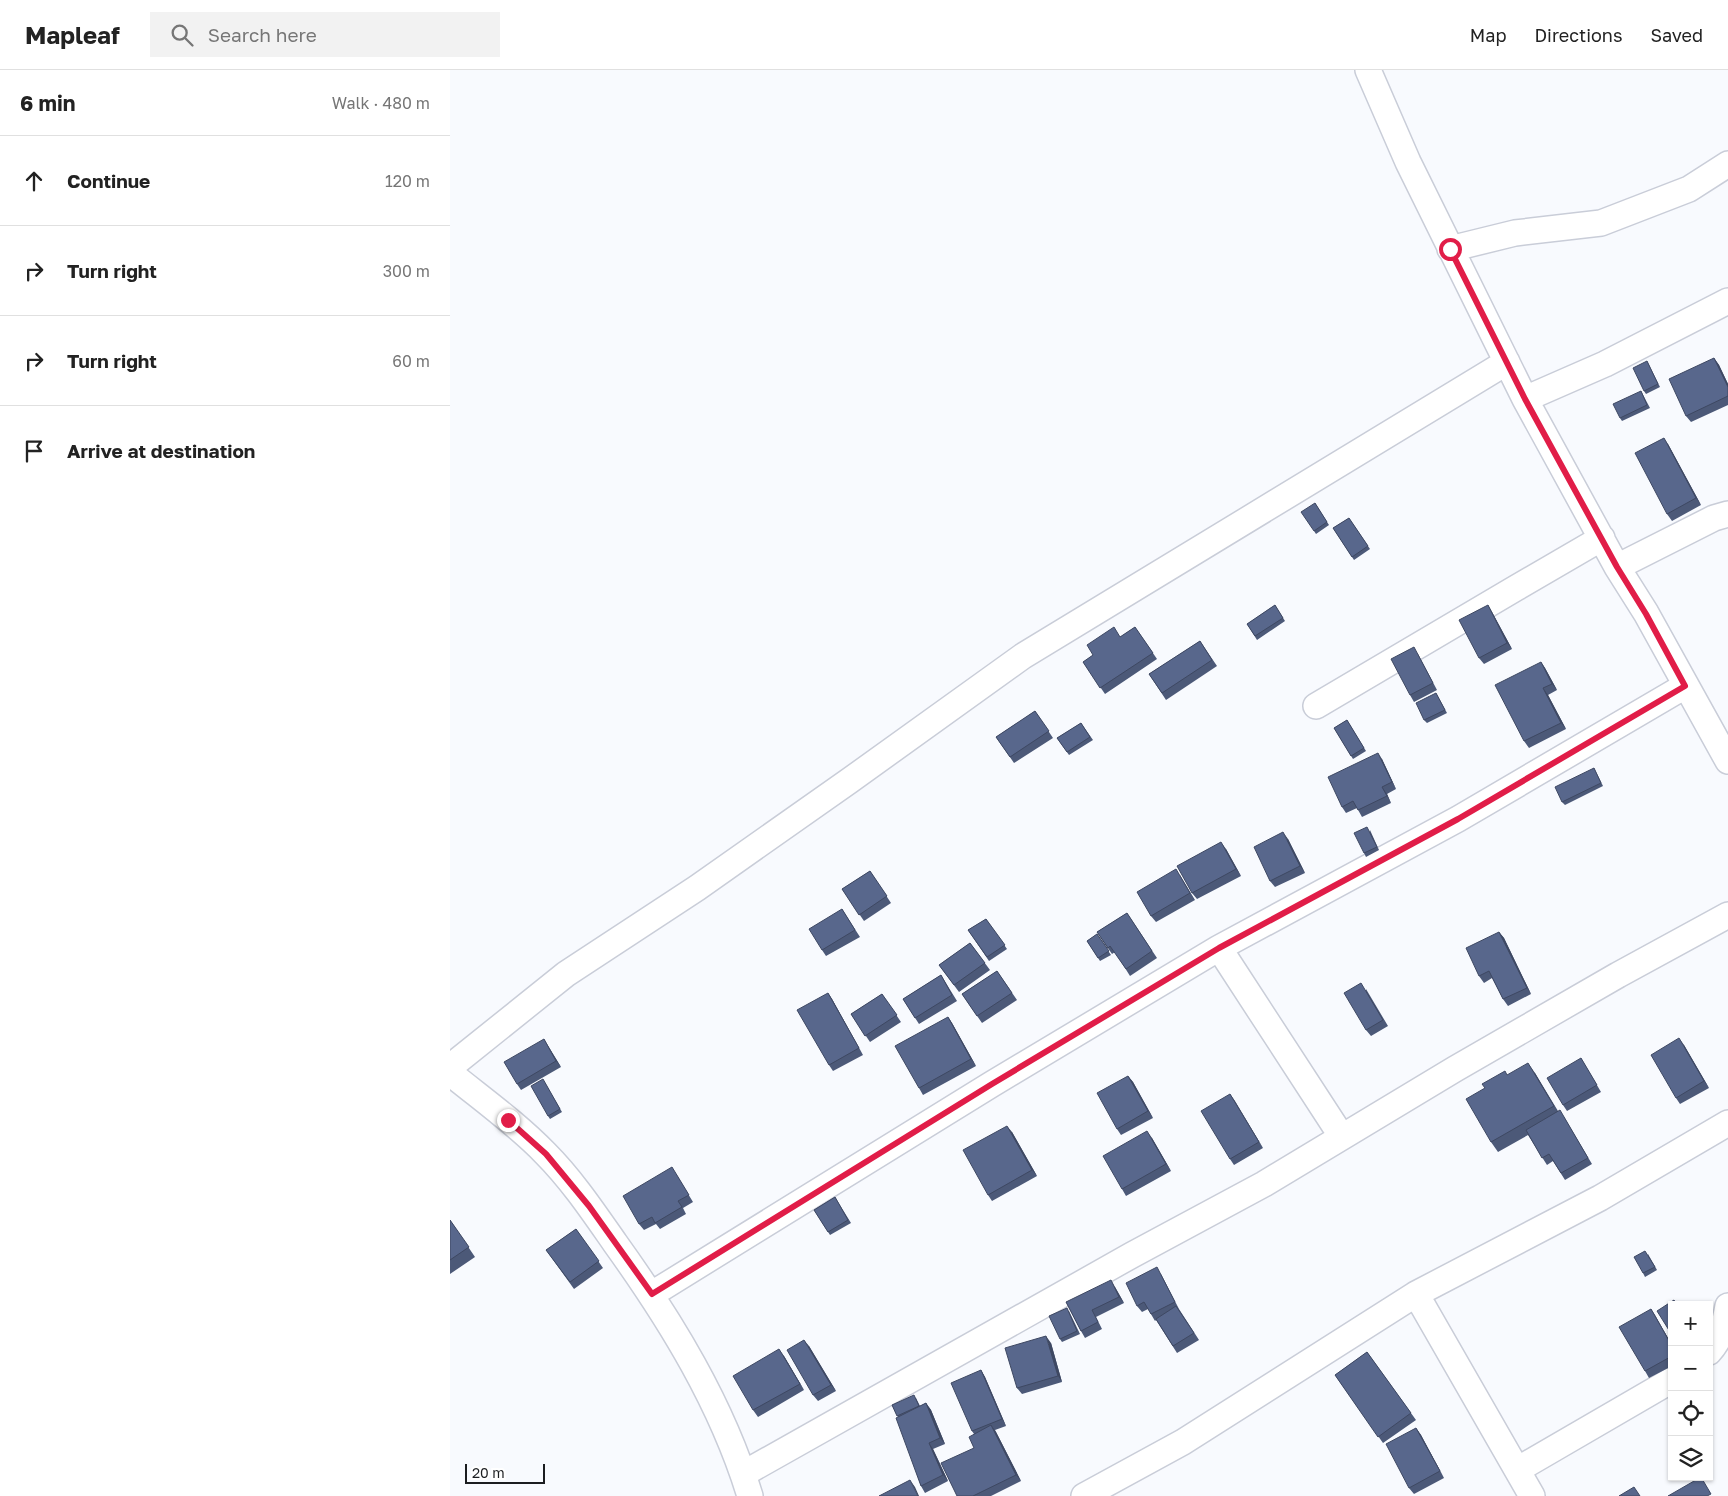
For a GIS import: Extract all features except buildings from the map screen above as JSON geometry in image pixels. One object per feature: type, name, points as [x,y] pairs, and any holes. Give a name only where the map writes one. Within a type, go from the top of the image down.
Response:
[{"type":"street","points":[[1368,70],[1408,162],[1525,399],[1617,567],[1646,614],[1728,762]]},
{"type":"street","points":[[1450,249],[1515,233],[1601,222],[1689,189],[1728,164]]},
{"type":"street","points":[[1525,399],[1605,364],[1728,301]]},
{"type":"street","points":[[450,1067],[566,974],[697,888],[1023,656],[1507,362]]},
{"type":"street","points":[[1617,567],[1714,518],[1728,514]]},
{"type":"street","points":[[1316,706],[1602,538]]},
{"type":"street","points":[[652,1294],[992,1084],[1219,948],[1458,819],[1685,686]]},
{"type":"street","points":[[450,1073],[546,1154],[589,1206],[652,1294],[697,1370],[726,1430],[747,1485],[1073,1288],[1264,1184],[1463,1064],[1728,915]]},
{"type":"street","points":[[1219,948],[1342,1137]]},
{"type":"street","points":[[1084,1496],[1183,1442],[1416,1294],[1600,1198],[1728,1123]]},
{"type":"street","points":[[1416,1294],[1532,1496]]},
{"type":"street","points":[[1713,1348],[1725,1324],[1728,1306]]},
{"type":"street","points":[[1517,1470],[1668,1382]]},
{"type":"route","points":[[508,1120],[546,1154],[589,1206],[652,1294],[992,1084],[1219,948],[1458,819],[1685,686],[1525,399],[1450,249]]}]
